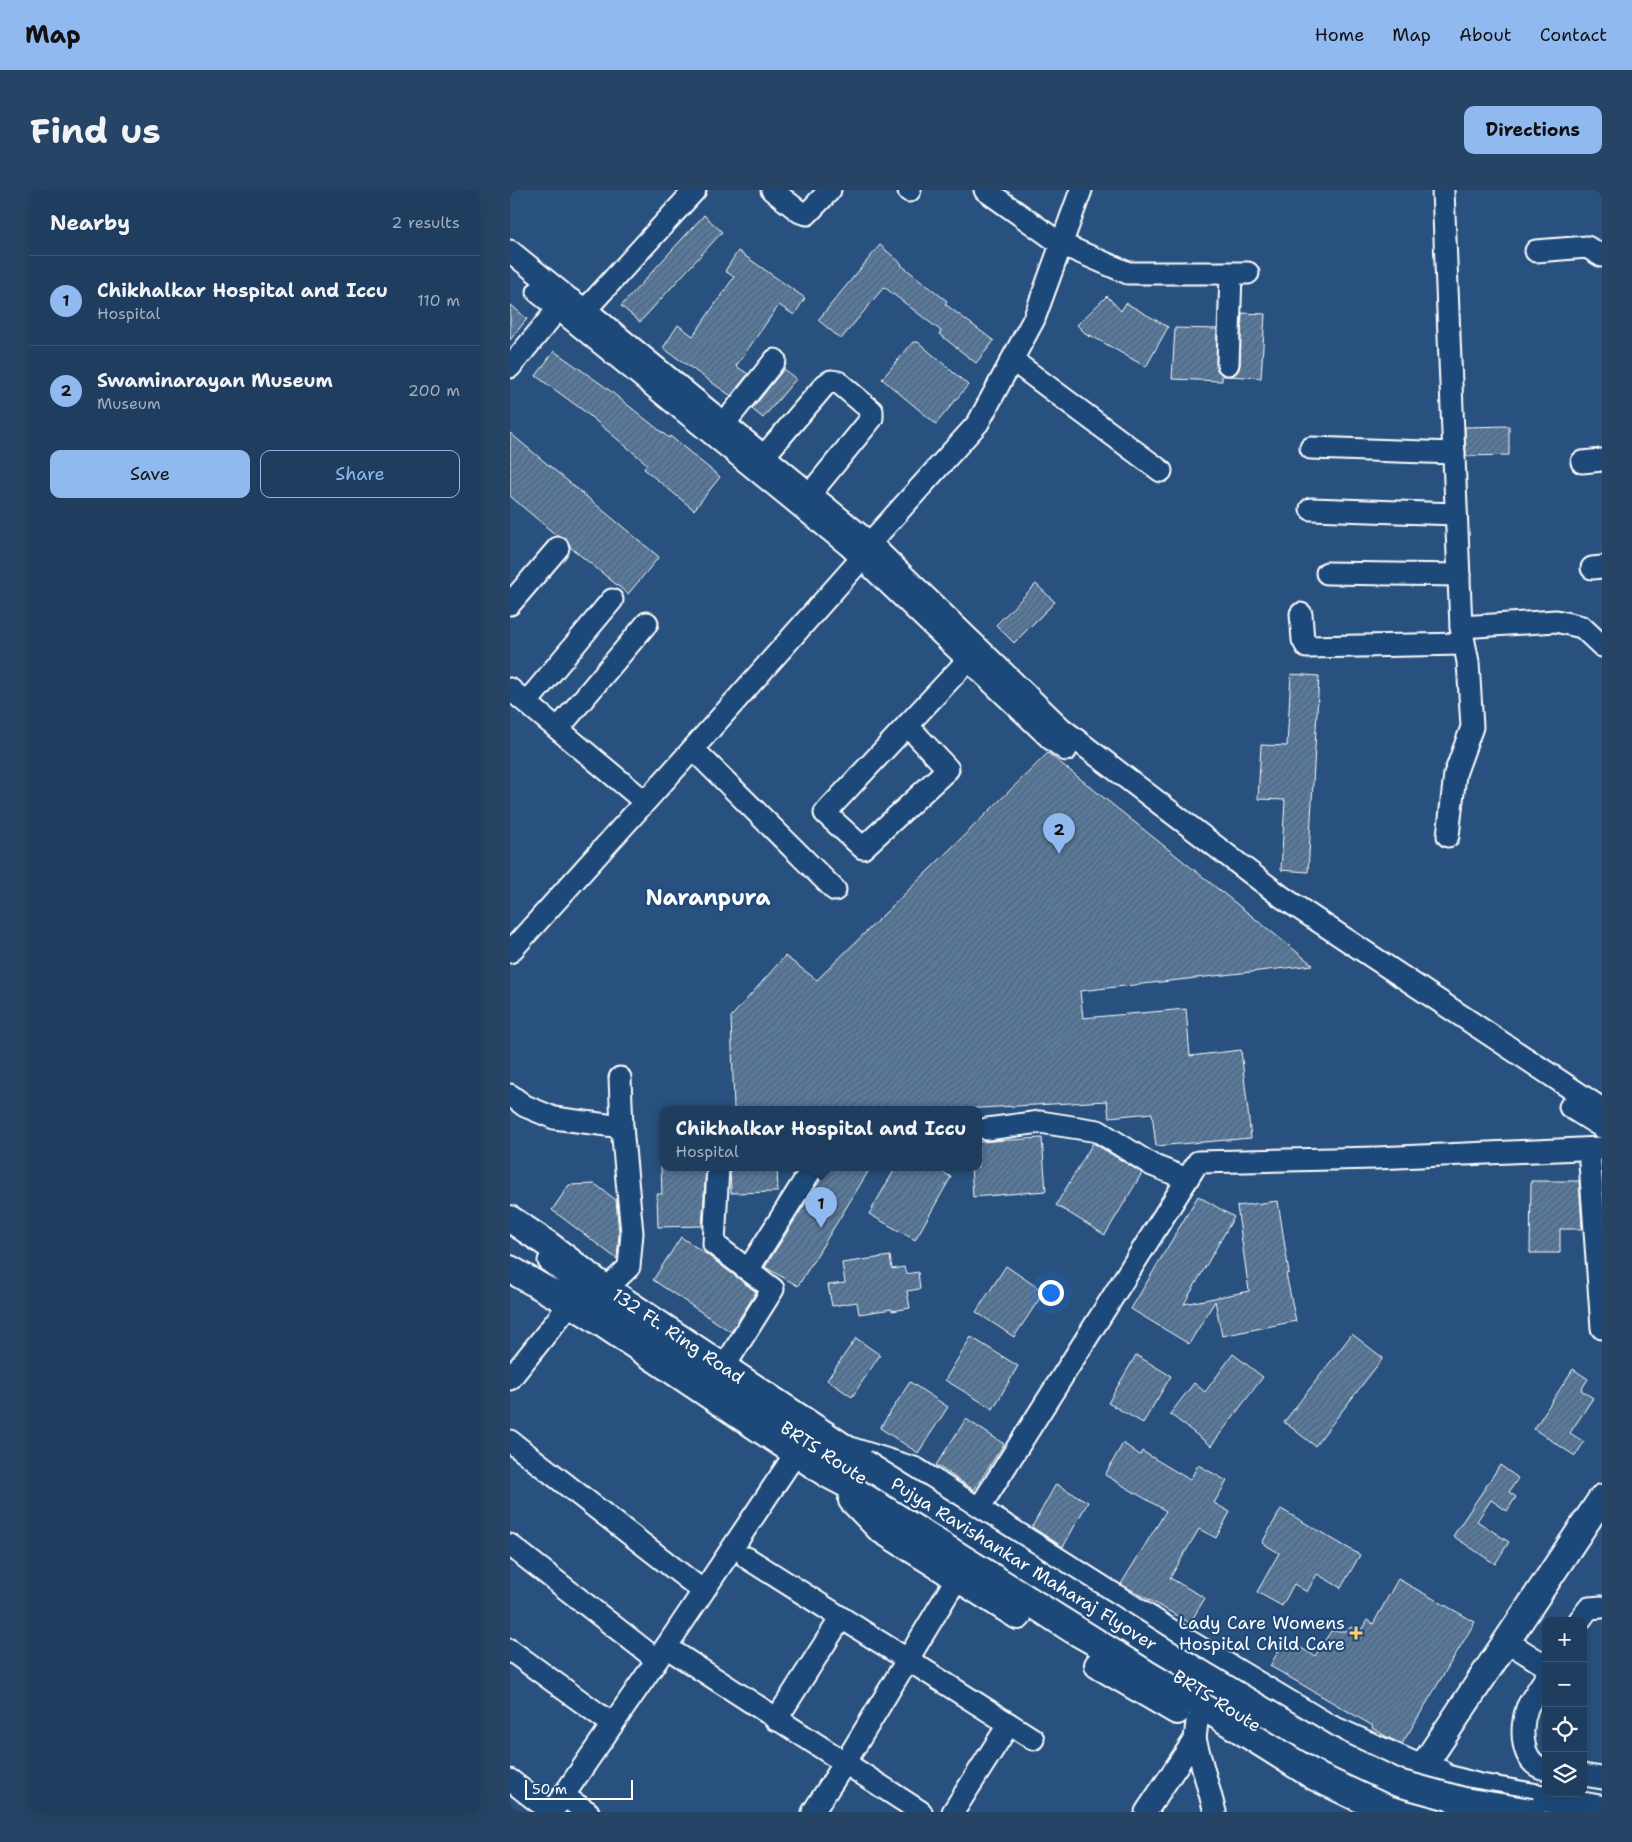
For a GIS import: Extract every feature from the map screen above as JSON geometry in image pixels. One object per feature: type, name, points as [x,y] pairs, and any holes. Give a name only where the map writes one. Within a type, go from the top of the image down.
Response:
[{"type":"main road","name":"132 Ft. Ring Road","points":[[510,1220],[546,1243],[606,1288],[856,1456]]},
{"type":"main road","name":"132 Ft. Ring Road","points":[[510,1269],[588,1314],[838,1480]]},
{"type":"main road","points":[[856,1456],[915,1471],[1169,1632],[1329,1728],[1429,1773],[1478,1787],[1602,1809]]},
{"type":"main road","name":"Pujya Ravishankar Maharaj Flyover","points":[[856,1456],[1163,1651],[1334,1753],[1398,1783],[1464,1801],[1531,1812]]},
{"type":"main road","points":[[838,1480],[880,1529],[1196,1731],[1350,1812]]},
{"type":"main road","name":"Pujya Ravishankar Maharaj Flyover","points":[[838,1480],[1073,1630],[1151,1674],[1315,1776],[1377,1808],[1412,1809]]},
{"type":"main road","points":[[1412,1809],[1429,1773],[1602,1498]]},
{"type":"main road","points":[[1429,1773],[1484,1700],[1602,1526]]},
{"type":"street","points":[[580,316],[695,190]]},
{"type":"street","points":[[772,190],[800,212],[808,214],[830,190]]},
{"type":"street","points":[[985,190],[1061,244],[1128,273],[1240,274],[1228,364]]},
{"type":"street","points":[[510,952],[692,749],[978,423],[1034,319],[1081,190]]},
{"type":"street","points":[[1443,190],[1459,575],[1463,636],[1468,662],[1472,727],[1456,774],[1448,836]]},
{"type":"street","points":[[1536,251],[1587,247],[1602,256]]},
{"type":"street","points":[[510,251],[563,303]]},
{"type":"street","points":[[510,270],[563,303],[724,424],[810,494],[866,550],[968,660],[1052,739],[1273,909],[1602,1127]]},
{"type":"street","points":[[510,367],[563,303]]},
{"type":"street","points":[[580,316],[848,545],[866,550],[1061,728],[1282,896],[1602,1109]]},
{"type":"street","points":[[724,424],[775,360]]},
{"type":"street","points":[[1012,360],[1161,472]]},
{"type":"street","points":[[764,456],[825,385],[831,381],[838,382],[872,411],[872,418],[810,494]]},
{"type":"street","points":[[1311,448],[1454,453]]},
{"type":"street","points":[[1311,510],[1456,514]]},
{"type":"street","points":[[510,604],[558,548]]},
{"type":"street","points":[[1327,573],[1459,575]]},
{"type":"street","points":[[612,600],[515,693],[644,801]]},
{"type":"street","points":[[1301,614],[1303,640],[1307,647],[1463,636],[1556,621],[1582,627],[1602,646]]},
{"type":"street","points":[[558,728],[647,623]]},
{"type":"street","points":[[907,725],[948,769],[863,848],[825,813],[907,725],[968,660]]},
{"type":"street","points":[[692,749],[835,890]]},
{"type":"street","points":[[606,1288],[629,1267],[632,1233],[622,1127],[620,1078]]},
{"type":"street","points":[[510,1094],[525,1106],[554,1118],[622,1127]]},
{"type":"street","points":[[988,1129],[1040,1122],[1098,1131],[1152,1165],[1187,1179]]},
{"type":"street","points":[[978,1510],[1198,1162],[1376,1158],[1596,1149],[1602,1328]]},
{"type":"street","points":[[718,1171],[714,1244],[773,1289],[724,1367]]},
{"type":"street","points":[[748,1270],[810,1171]]},
{"type":"street","name":"BRTS Route","points":[[510,1233],[534,1249],[624,1322]]},
{"type":"street","name":"BRTS Route","points":[[510,1254],[624,1322],[917,1514],[1077,1615],[1331,1771],[1412,1809]]},
{"type":"street","points":[[510,1379],[570,1304]]},
{"type":"street","points":[[510,1441],[704,1591]]},
{"type":"street","points":[[555,1807],[704,1591],[796,1453]]},
{"type":"street","points":[[510,1545],[661,1654],[776,1720],[845,1763],[913,1810]]},
{"type":"street","points":[[747,1558],[1033,1739]]},
{"type":"street","points":[[813,1812],[958,1578]]},
{"type":"street","points":[[1581,1617],[1589,1608],[1602,1607]]},
{"type":"street","points":[[776,1720],[841,1618]]},
{"type":"street","points":[[1519,1649],[1542,1663]]},
{"type":"street","points":[[510,1650],[612,1724]]},
{"type":"street","points":[[1542,1684],[1528,1707],[1524,1720],[1523,1736],[1526,1752],[1533,1763],[1542,1768]]},
{"type":"street","points":[[953,1812],[1009,1724]]},
{"type":"street","points":[[1146,1812],[1196,1731]]},
{"type":"street","points":[[1196,1731],[1215,1812]]},
{"type":"street","points":[[1587,1776],[1602,1778]]},
{"type":"street","points":[[510,1780],[555,1807],[588,1812]]},
{"type":"building","points":[[704,215],[722,232],[640,322],[621,306]]},
{"type":"building","points":[[880,245],[901,265],[947,301],[945,304],[994,341],[976,363],[939,334],[941,331],[884,287],[841,339],[818,320]]},
{"type":"building","points":[[738,251],[805,298],[794,315],[779,305],[736,366],[748,374],[731,396],[663,348],[678,325],[693,336],[734,277],[725,271]]},
{"type":"building","points":[[1107,296],[1121,311],[1126,303],[1168,327],[1146,367],[1090,335],[1089,337],[1077,325]]},
{"type":"building","points":[[510,304],[527,319],[510,340]]},
{"type":"building","points":[[1242,313],[1265,314],[1261,378],[1228,376],[1234,375],[1240,365]]},
{"type":"building","points":[[1175,328],[1217,329],[1217,370],[1227,376],[1222,376],[1222,381],[1172,379]]},
{"type":"building","points":[[913,342],[918,342],[968,385],[936,424],[882,379]]},
{"type":"building","points":[[554,351],[604,386],[669,438],[670,436],[720,477],[694,510],[644,469],[647,464],[584,411],[536,376]]},
{"type":"building","points":[[784,369],[796,379],[763,418],[752,409]]},
{"type":"building","points":[[1509,426],[1509,455],[1466,456],[1465,427]]},
{"type":"building","points":[[510,433],[659,557],[628,594],[570,547],[566,538],[557,536],[510,496]]},
{"type":"building","points":[[1036,584],[1055,602],[1014,643],[996,625]]},
{"type":"building","points":[[1291,674],[1319,676],[1308,872],[1281,870],[1285,800],[1258,799],[1261,745],[1287,746]]},
{"type":"building","points":[[1048,753],[1313,965],[1080,991],[1083,1018],[1186,1009],[1190,1056],[1241,1050],[1251,1138],[1156,1146],[1152,1113],[1109,1117],[1107,1101],[982,1108],[982,1106],[734,1106],[731,1017],[785,956],[817,980]]},
{"type":"building","points":[[1042,1138],[1046,1191],[973,1197],[971,1171],[982,1171],[982,1142]]},
{"type":"building","points":[[1093,1143],[1142,1173],[1105,1235],[1056,1205]]},
{"type":"building","points":[[661,1171],[706,1171],[702,1226],[658,1227],[657,1194],[662,1194]]},
{"type":"building","points":[[730,1171],[777,1171],[778,1192],[731,1193]]},
{"type":"building","points":[[825,1171],[869,1171],[798,1286],[765,1267]]},
{"type":"building","points":[[894,1171],[941,1171],[951,1177],[915,1240],[869,1214]]},
{"type":"building","points":[[1531,1181],[1579,1181],[1582,1229],[1560,1229],[1560,1253],[1530,1253]]},
{"type":"building","points":[[595,1184],[616,1200],[619,1233],[617,1259],[552,1210],[569,1185]]},
{"type":"building","points":[[1198,1196],[1234,1217],[1184,1304],[1249,1291],[1237,1206],[1278,1201],[1289,1273],[1286,1274],[1296,1321],[1222,1336],[1215,1301],[1189,1344],[1131,1309]]},
{"type":"building","points":[[681,1237],[756,1292],[731,1332],[653,1280]]},
{"type":"building","points":[[890,1256],[892,1269],[904,1267],[906,1274],[918,1272],[920,1289],[907,1291],[910,1308],[859,1314],[857,1302],[832,1306],[828,1285],[845,1283],[842,1263]]},
{"type":"building","points":[[1006,1266],[1044,1292],[1014,1337],[976,1312]]},
{"type":"building","points":[[1352,1334],[1383,1358],[1315,1446],[1284,1422]]},
{"type":"building","points":[[971,1337],[1018,1366],[993,1409],[945,1380]]},
{"type":"building","points":[[856,1338],[880,1355],[852,1397],[827,1380]]},
{"type":"building","points":[[1233,1354],[1263,1377],[1211,1446],[1170,1414],[1194,1383],[1205,1392]]},
{"type":"building","points":[[1136,1355],[1171,1376],[1143,1423],[1108,1403]]},
{"type":"building","points":[[1573,1369],[1588,1379],[1581,1390],[1593,1398],[1570,1433],[1584,1442],[1575,1456],[1534,1429]]},
{"type":"building","points":[[910,1382],[948,1407],[918,1453],[880,1428]]},
{"type":"building","points":[[966,1419],[1004,1444],[974,1490],[936,1465]]},
{"type":"building","points":[[1123,1443],[1140,1455],[1142,1451],[1190,1480],[1198,1465],[1227,1481],[1214,1503],[1230,1512],[1216,1538],[1199,1529],[1170,1578],[1205,1598],[1190,1623],[1121,1584],[1166,1511],[1105,1475]]},
{"type":"building","points":[[1500,1465],[1518,1478],[1509,1492],[1516,1497],[1507,1511],[1491,1500],[1477,1521],[1509,1542],[1495,1564],[1453,1536]]},
{"type":"building","points":[[1056,1484],[1088,1502],[1063,1547],[1032,1527]]},
{"type":"building","points":[[1281,1509],[1360,1555],[1341,1588],[1317,1574],[1307,1592],[1294,1584],[1282,1606],[1257,1592],[1279,1553],[1262,1543]]},
{"type":"building","points":[[1398,1579],[1475,1622],[1402,1744],[1270,1666],[1285,1639],[1315,1656],[1331,1631],[1346,1631],[1351,1627],[1360,1632],[1367,1620],[1373,1624]]},
{"type":"place","name":"Swaminarayan Museum","points":[[1059,854]]},
{"type":"place","name":"Chikhalkar Hospital and Iccu","points":[[821,1228]]},
{"type":"place","name":"Lady Care Womens Hospital Child Care","points":[[1356,1633]]},
{"type":"district","name":"Naranpura","points":[[708,897]]}]
